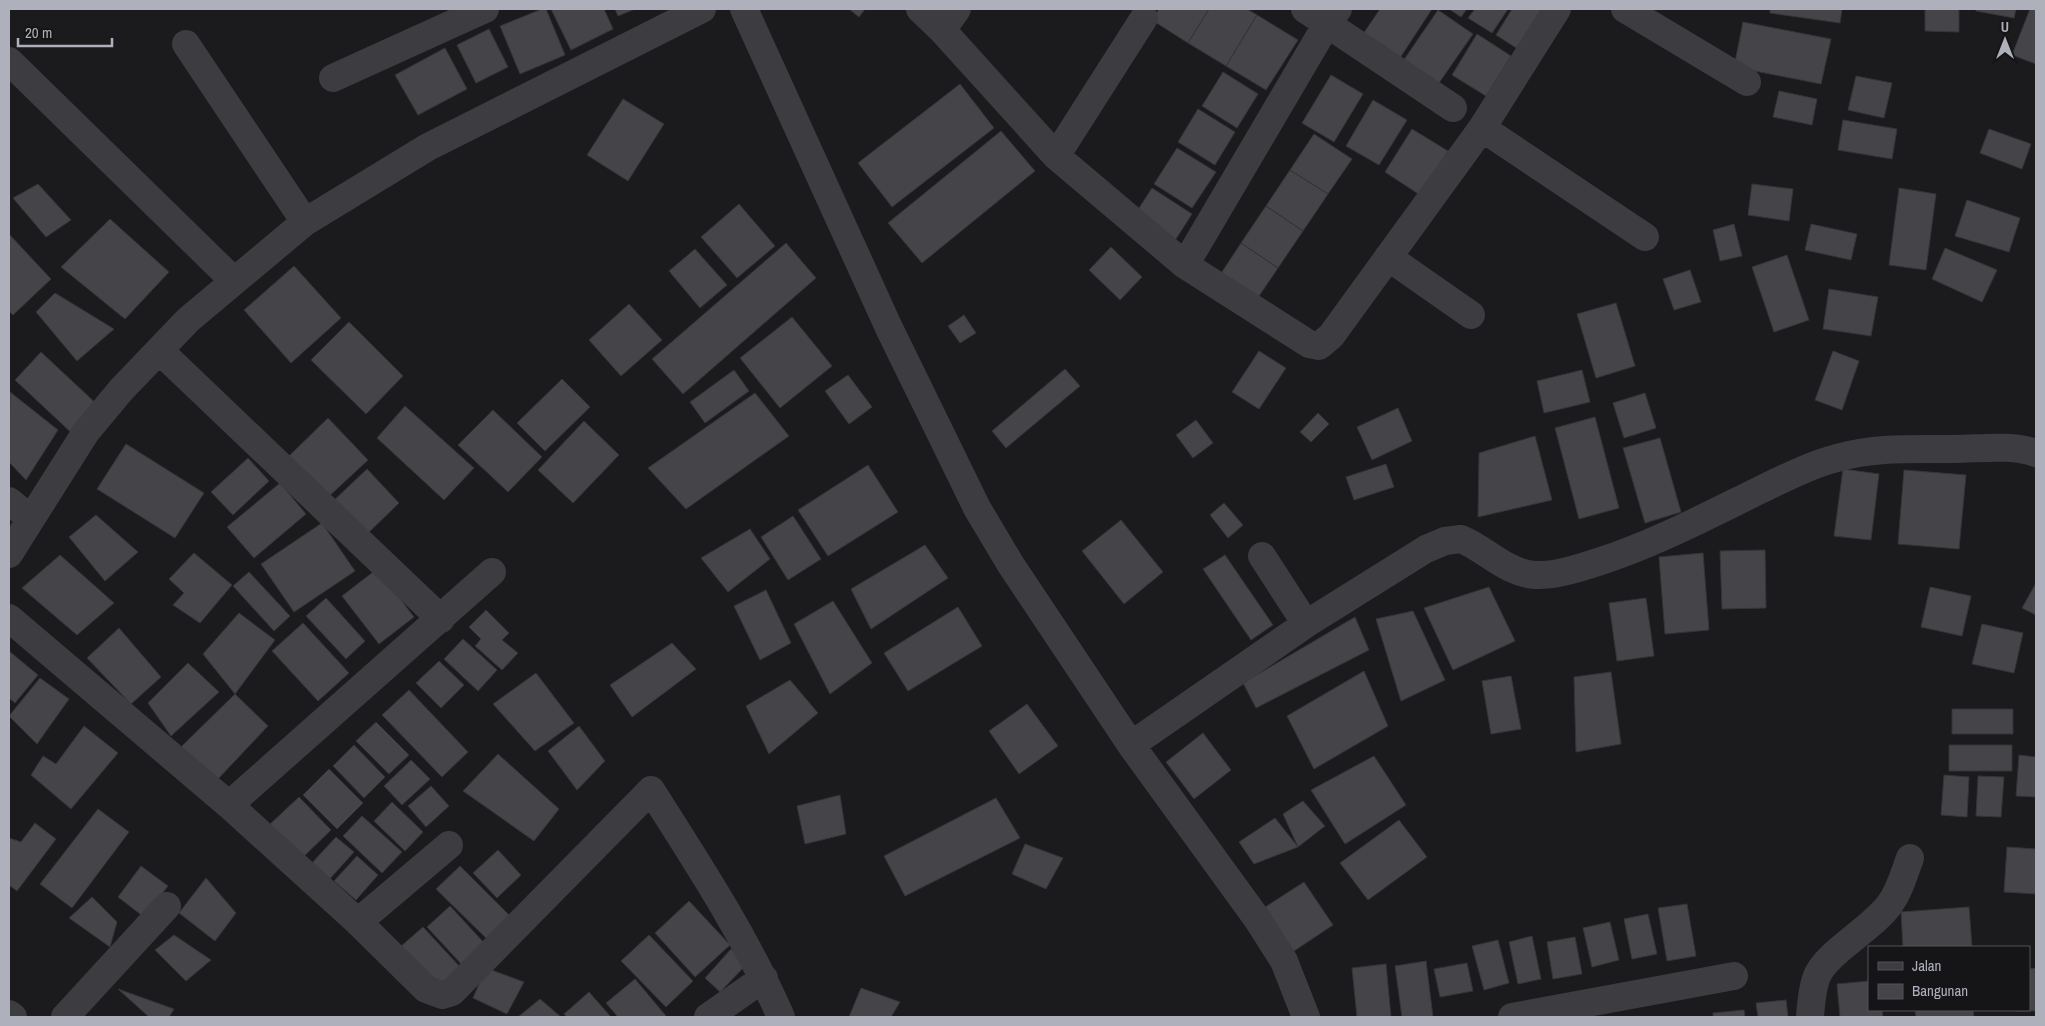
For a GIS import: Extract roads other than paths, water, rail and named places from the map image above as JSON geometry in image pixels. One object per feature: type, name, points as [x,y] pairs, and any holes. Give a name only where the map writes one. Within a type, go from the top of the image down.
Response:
[{"type":"street","points":[[333,78],[485,9]]},
{"type":"street","points":[[9,554],[86,432],[121,390],[188,320],[305,222],[428,147],[702,9]]},
{"type":"street","points":[[744,9],[889,328],[976,508],[995,540],[1130,745],[1271,940],[1284,961],[1306,1017]]},
{"type":"street","points":[[920,9],[950,19],[1056,156],[1185,265],[1309,344],[1319,346],[1331,336],[1482,128],[1557,9]]},
{"type":"street","points":[[1625,9],[1747,82]]},
{"type":"street","points":[[1185,265],[1324,13],[1453,108]]},
{"type":"street","points":[[1056,156],[1144,18]]},
{"type":"street","points":[[186,44],[305,222]]},
{"type":"street","points":[[9,61],[234,281]]},
{"type":"street","points":[[1482,128],[1644,237]]},
{"type":"street","points":[[1388,257],[1471,314]]},
{"type":"street","points":[[160,350],[441,619]]},
{"type":"street","points":[[1130,745],[1306,624],[1426,549],[1455,539],[1466,541],[1502,564],[1520,572],[1534,575],[1550,574],[1568,571],[1633,551],[1798,472],[1857,452],[1908,449],[1998,449],[2028,450],[2036,453]]},
{"type":"street","points":[[9,501],[31,519]]},
{"type":"street","points":[[1262,556],[1306,624]]},
{"type":"street","points":[[229,805],[492,572]]},
{"type":"street","points":[[9,618],[229,805],[358,922],[426,989],[434,993],[447,995],[651,790],[724,906],[764,978],[781,1017]]},
{"type":"street","points":[[358,922],[449,845]]},
{"type":"street","points":[[1810,1017],[1817,976],[1824,964],[1866,929],[1890,904],[1899,889],[1910,858]]},
{"type":"street","points":[[65,1017],[166,906]]},
{"type":"street","points":[[1512,1017],[1734,976]]},
{"type":"street","points":[[708,1017],[764,978]]},
{"type":"street","points":[[9,1014],[13,1017]]}]
